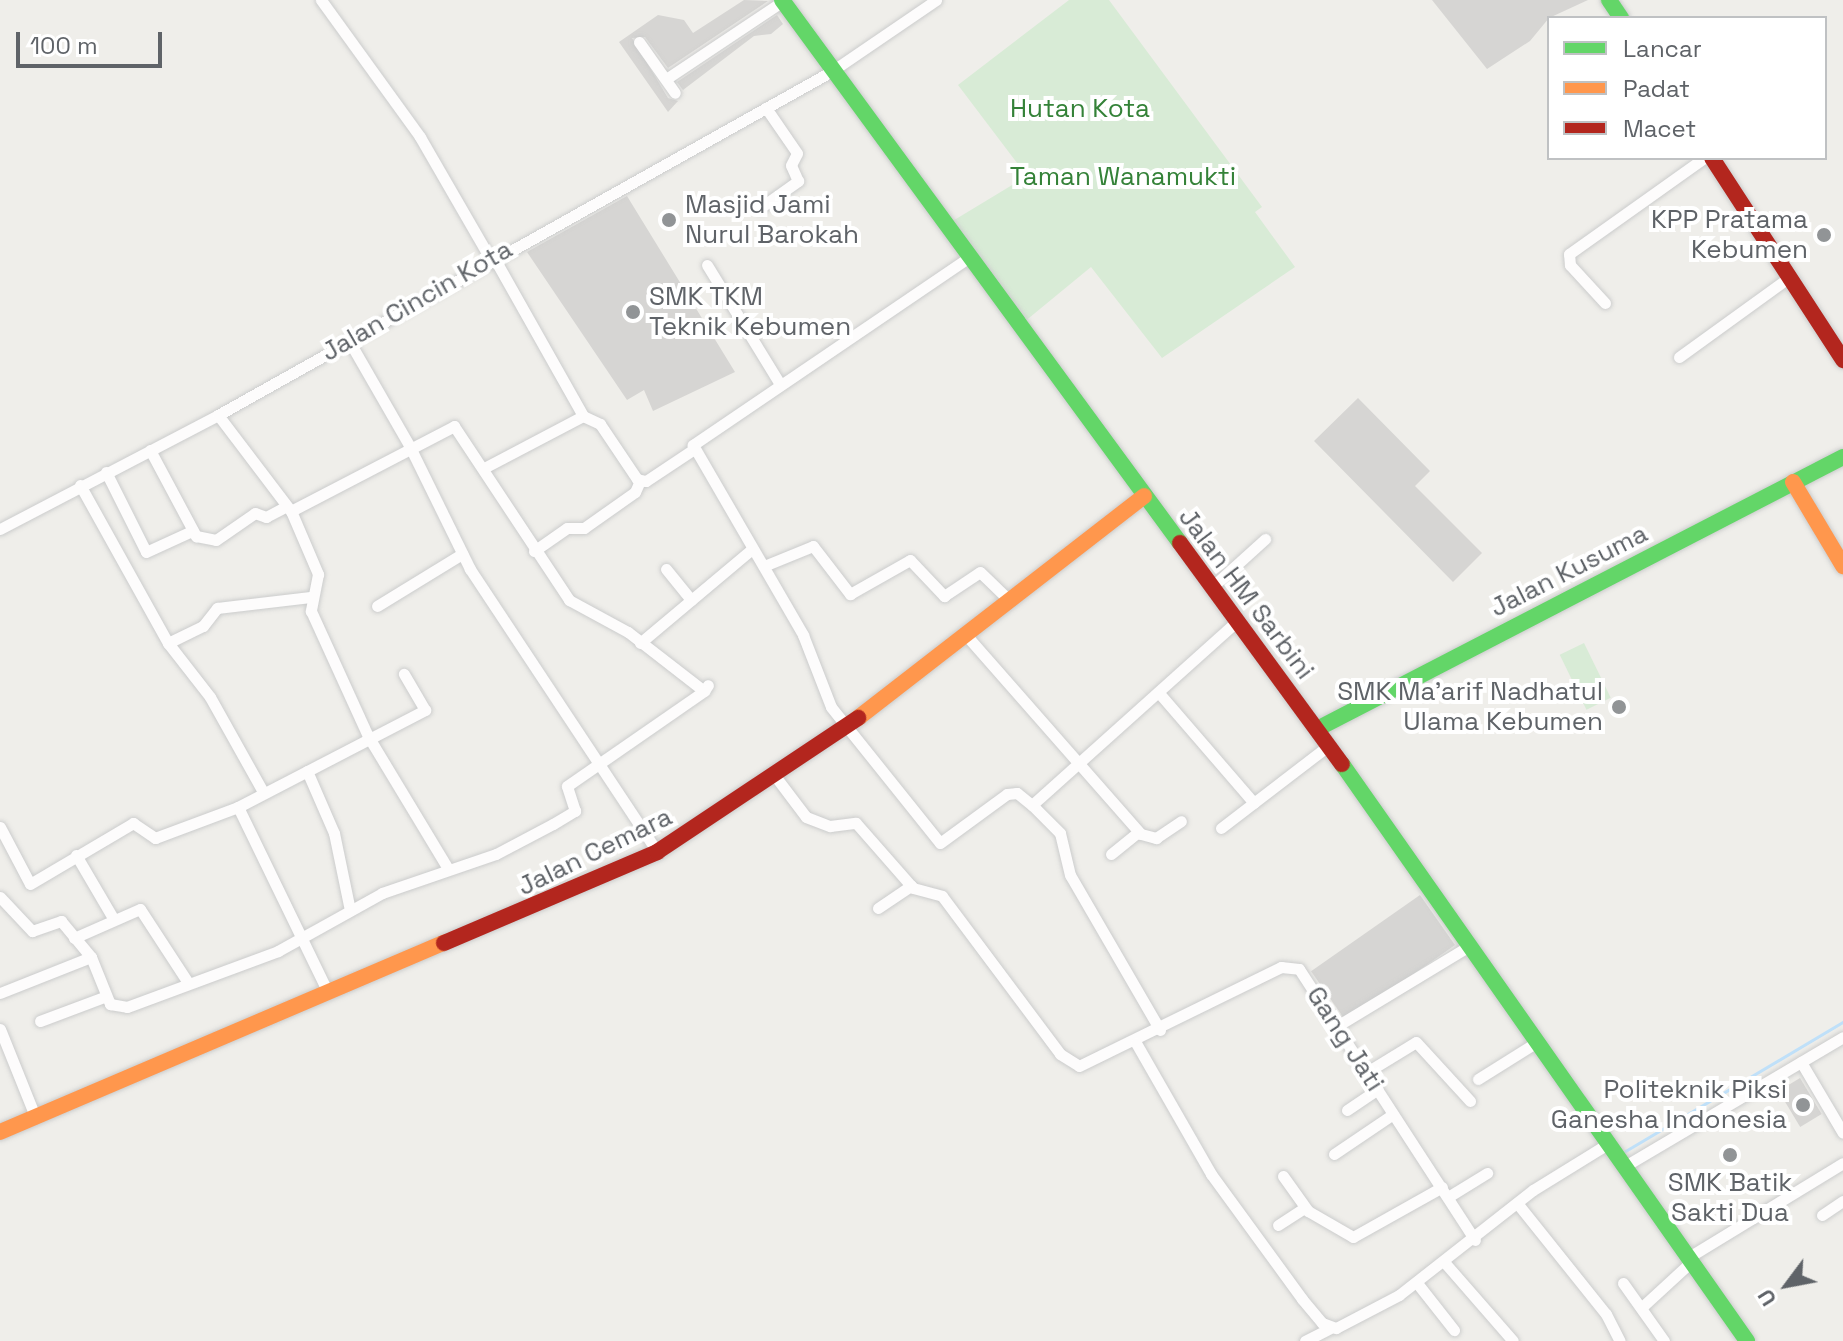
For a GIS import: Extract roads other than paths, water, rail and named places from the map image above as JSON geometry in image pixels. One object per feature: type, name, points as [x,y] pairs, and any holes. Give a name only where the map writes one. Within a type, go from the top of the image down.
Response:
[{"type":"main road","name":"Jalan HM Sarbini","points":[[782,1],[1317,729],[1747,1341]]},
{"type":"main road","points":[[1713,160],[1843,360]]},
{"type":"main road","name":"Jalan Kusuma","points":[[1317,729],[1843,457]]},
{"type":"main road","points":[[1793,482],[1843,566]]},
{"type":"main road","name":"Jalan Cemara","points":[[0,1132],[657,852],[846,727],[1144,496]]},
{"type":"street","points":[[321,0],[420,137],[583,416],[600,424],[640,481]]},
{"type":"street","name":"Jalan Cincin Kota","points":[[0,529],[218,415],[492,257],[832,71],[936,0]]},
{"type":"street","points":[[666,79],[782,1]]},
{"type":"street","points":[[639,42],[675,93]]},
{"type":"street","points":[[760,208],[798,181],[791,165],[797,153],[766,108]]},
{"type":"street","points":[[1605,303],[1570,265],[1569,254],[1701,160]]},
{"type":"street","points":[[534,551],[567,528],[584,528],[635,492],[640,481],[694,449],[697,438],[968,258]]},
{"type":"street","points":[[707,265],[780,384]]},
{"type":"street","points":[[1679,357],[1788,278]]},
{"type":"street","points":[[348,339],[410,447],[462,554],[657,852]]},
{"type":"street","points":[[218,415],[287,510],[318,574],[310,597],[368,736],[447,867]]},
{"type":"street","points":[[484,468],[583,416]]},
{"type":"street","points":[[40,1021],[104,997],[127,1007],[187,981],[254,961],[350,910],[447,867],[496,854],[575,811],[567,786],[706,688],[569,600],[454,426],[287,510],[266,517],[255,513],[216,540],[192,531],[150,450]]},
{"type":"street","points":[[694,449],[764,566],[846,727],[941,845],[1007,794],[1017,793],[1032,805],[1060,833],[1070,875],[1160,1030],[1087,1066],[1060,1054],[942,896],[911,886],[860,826],[812,822],[775,776]]},
{"type":"street","points":[[106,472],[146,552],[192,531]]},
{"type":"street","points":[[80,485],[168,643],[210,697],[263,792]]},
{"type":"street","points":[[1211,588],[1265,539]]},
{"type":"street","points":[[764,566],[813,546],[850,594],[910,560],[944,596],[980,572],[1010,601]]},
{"type":"street","points":[[640,643],[752,549]]},
{"type":"street","points":[[377,606],[462,554]]},
{"type":"street","points":[[666,569],[691,600]]},
{"type":"street","points":[[168,643],[203,626],[217,608],[310,597]]},
{"type":"street","points":[[1032,805],[1082,766],[1236,622]]},
{"type":"street","points":[[966,635],[1138,832],[1153,839],[1181,821]]},
{"type":"street","points":[[0,827],[30,884],[133,823],[155,838],[238,807],[368,736],[425,710],[404,674]]},
{"type":"street","points":[[1159,693],[1254,803]]},
{"type":"street","points":[[1221,828],[1328,746]]},
{"type":"street","points":[[307,771],[334,833],[350,910]]},
{"type":"street","points":[[238,807],[298,940],[328,992]]},
{"type":"street","points":[[1111,854],[1138,832]]},
{"type":"street","points":[[76,855],[113,918]]},
{"type":"street","points":[[878,908],[911,886]]},
{"type":"street","points":[[0,897],[32,931],[58,919],[91,957],[104,997]]},
{"type":"street","points":[[74,938],[113,918],[143,911],[187,981]]},
{"type":"street","points":[[1337,1026],[1469,946]]},
{"type":"street","points":[[0,993],[91,957]]},
{"type":"street","name":"Gang Jati","points":[[1160,1030],[1290,966],[1304,975],[1475,1240]]},
{"type":"street","points":[[0,1029],[35,1116]]},
{"type":"street","points":[[1305,1341],[1417,1283],[1475,1240],[1517,1203],[1801,1062],[1843,1037]]},
{"type":"street","points":[[1367,1072],[1416,1042],[1470,1101]]},
{"type":"street","points":[[1478,1079],[1537,1042]]},
{"type":"street","points":[[1136,1043],[1211,1174],[1302,1299],[1332,1327]]},
{"type":"street","points":[[1801,1062],[1843,1133]]},
{"type":"street","points":[[1347,1110],[1378,1089]]},
{"type":"street","points":[[1334,1154],[1393,1114]]},
{"type":"street","points":[[1642,1307],[1690,1260],[1843,1163]]},
{"type":"street","points":[[1283,1176],[1304,1208],[1353,1237],[1487,1173]]},
{"type":"street","points":[[1822,1215],[1843,1201]]},
{"type":"street","points":[[1517,1203],[1542,1227],[1620,1341]]},
{"type":"street","points":[[1278,1225],[1304,1208]]},
{"type":"street","points":[[1445,1263],[1513,1341]]},
{"type":"street","points":[[1417,1283],[1454,1330]]},
{"type":"street","points":[[1623,1283],[1664,1341]]},
{"type":"waterway","points":[[1622,1153],[1843,1022]]},
{"type":"place","name":"Masjid Jami Nurul Barokah","points":[[669,220]]},
{"type":"place","name":"KPP Pratama Kebumen","points":[[1824,235]]},
{"type":"place","name":"SMK TKM Teknik Kebumen","points":[[633,312]]},
{"type":"place","name":"SMK Ma'arif Nadhatul Ulama Kebumen","points":[[1619,707]]},
{"type":"place","name":"Politeknik Piksi Ganesha Indonesia","points":[[1803,1105]]},
{"type":"place","name":"SMK Batik Sakti Dua","points":[[1730,1155]]},
{"type":"park label","name":"Hutan Kota","points":[[1080,109]]},
{"type":"park label","name":"Taman Wanamukti","points":[[1123,177]]}]
